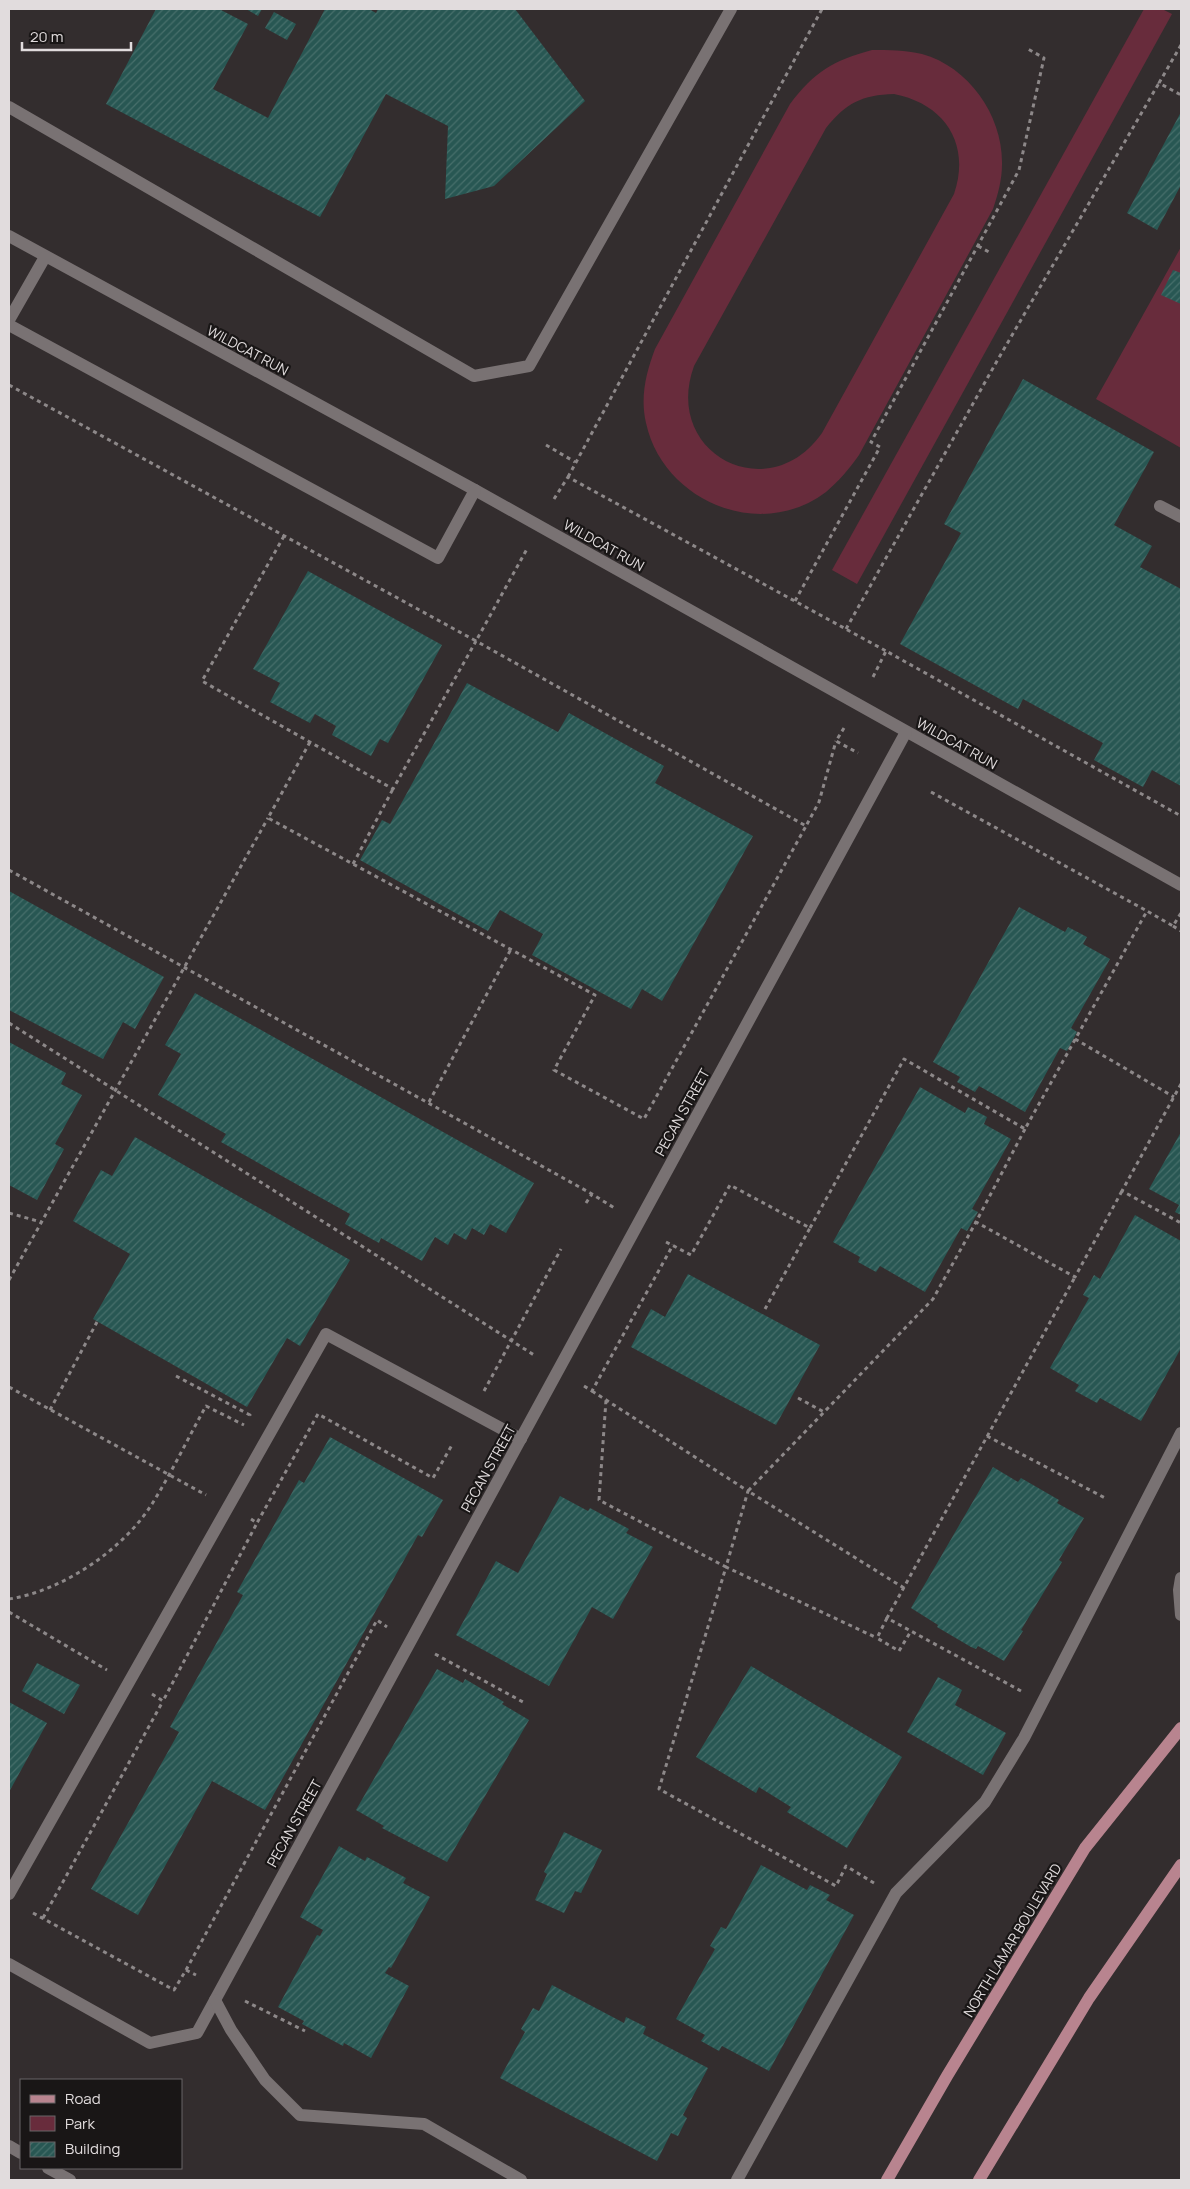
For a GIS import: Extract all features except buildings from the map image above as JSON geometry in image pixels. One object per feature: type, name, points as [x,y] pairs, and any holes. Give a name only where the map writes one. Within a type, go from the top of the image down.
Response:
[{"type":"main road","points":[[9,107],[474,376],[528,366],[731,9]]},
{"type":"main road","name":"WILDCAT RUN","points":[[9,236],[475,490],[1181,885]]},
{"type":"main road","points":[[9,320],[45,257]]},
{"type":"main road","points":[[9,325],[438,558],[475,490]]},
{"type":"main road","points":[[1160,506],[1181,517]]},
{"type":"main road","name":"PECAN STREET","points":[[9,1964],[150,2043],[197,2033],[906,732]]},
{"type":"main road","points":[[9,1894],[326,1334],[521,1439]]},
{"type":"main road","points":[[737,2180],[896,1893],[985,1802],[1024,1738],[1181,1433]]},
{"type":"main road","points":[[1181,1578],[1179,1590],[1181,1615]]},
{"type":"main road","name":"NORTH LAMAR BOULEVARD","points":[[887,2180],[947,2076],[1085,1848],[1181,1728]]},
{"type":"main road","points":[[979,2180],[1089,1998],[1181,1865]]},
{"type":"main road","points":[[216,2000],[231,2030],[265,2080],[300,2115],[424,2124],[521,2180]]},
{"type":"main road","points":[[9,2146],[20,2152]]},
{"type":"main road","points":[[50,2169],[70,2180]]},
{"type":"path","points":[[554,499],[568,477],[822,9]]},
{"type":"path","points":[[846,629],[997,361],[1181,45]]},
{"type":"path","points":[[795,601],[880,447],[871,442],[1019,170],[1044,58],[1028,49]]},
{"type":"path","points":[[1159,84],[1181,95]]},
{"type":"path","points":[[978,246],[989,252]]},
{"type":"path","points":[[9,385],[476,641],[806,826]]},
{"type":"path","points":[[546,446],[575,462]]},
{"type":"path","points":[[568,477],[846,629],[1181,816]]},
{"type":"path","points":[[284,536],[202,682],[393,789]]},
{"type":"path","points":[[353,864],[528,549]]},
{"type":"path","points":[[873,677],[886,652]]},
{"type":"path","points":[[268,818],[595,995],[554,1070],[644,1119],[819,802],[836,741],[844,728]]},
{"type":"path","points":[[836,741],[858,753]]},
{"type":"path","points":[[9,1280],[310,742]]},
{"type":"path","points":[[931,792],[1181,931]]},
{"type":"path","points":[[9,870],[185,966],[616,1209]]},
{"type":"path","points":[[878,1885],[846,1866],[836,1886],[659,1789],[748,1491],[933,1299],[1147,911]]},
{"type":"path","points":[[1173,926],[1181,913]]},
{"type":"path","points":[[428,1102],[511,949]]},
{"type":"path","points":[[9,1023],[534,1355]]},
{"type":"path","points":[[1076,1039],[1174,1097]]},
{"type":"path","points":[[765,1310],[904,1059],[1026,1129]]},
{"type":"path","points":[[876,1638],[1181,1084]]},
{"type":"path","points":[[666,1242],[691,1256],[730,1185],[810,1228]]},
{"type":"path","points":[[1122,1191],[1181,1223]]},
{"type":"path","points":[[586,1203],[592,1194]]},
{"type":"path","points":[[9,1213],[42,1222]]},
{"type":"path","points":[[976,1222],[1075,1277]]},
{"type":"path","points":[[592,1390],[673,1245]]},
{"type":"path","points":[[481,1397],[561,1249]]},
{"type":"path","points":[[50,1410],[97,1322]]},
{"type":"path","points":[[9,1599],[24,1597],[54,1586],[107,1553],[135,1526],[151,1505],[206,1406],[243,1426],[250,1414],[176,1376]]},
{"type":"path","points":[[584,1386],[904,1588]]},
{"type":"path","points":[[9,1387],[211,1498]]},
{"type":"path","points":[[798,1398],[824,1412]]},
{"type":"path","points":[[606,1400],[599,1500],[726,1567],[899,1650],[911,1631]]},
{"type":"path","points":[[42,1918],[163,1701],[257,1523],[318,1414],[433,1478],[452,1445]]},
{"type":"path","points":[[987,1436],[1107,1499]]},
{"type":"path","points":[[249,1518],[257,1523]]},
{"type":"path","points":[[9,1612],[112,1673]]},
{"type":"path","points":[[887,1618],[1027,1694]]},
{"type":"path","points":[[33,1914],[174,1990],[377,1620],[387,1627]]},
{"type":"path","points":[[435,1654],[523,1702]]},
{"type":"path","points":[[151,1694],[163,1701]]},
{"type":"path","points":[[186,1970],[196,1975]]},
{"type":"path","points":[[242,1999],[304,2031]]},
{"type":"green space","points":[[1144,9],[1162,9],[1172,14],[857,584],[832,570]]},
{"type":"green space","points":[[878,50],[922,54],[939,60],[968,82],[980,96],[997,128],[1002,164],[995,203],[859,455],[840,479],[826,492],[800,507],[772,513],[745,513],[718,506],[693,492],[672,474],[656,450],[644,413],[644,394],[649,367],[655,349],[790,104],[816,75],[836,63],[859,54]],"holes":[[[894,94],[912,99],[940,117],[956,143],[959,159],[954,194],[822,433],[800,456],[775,467],[750,468],[726,461],[706,446],[693,424],[688,397],[694,366],[826,128],[833,119],[856,102],[873,96]]]},
{"type":"green space","points":[[1181,247],[1181,448],[1096,399]]}]
